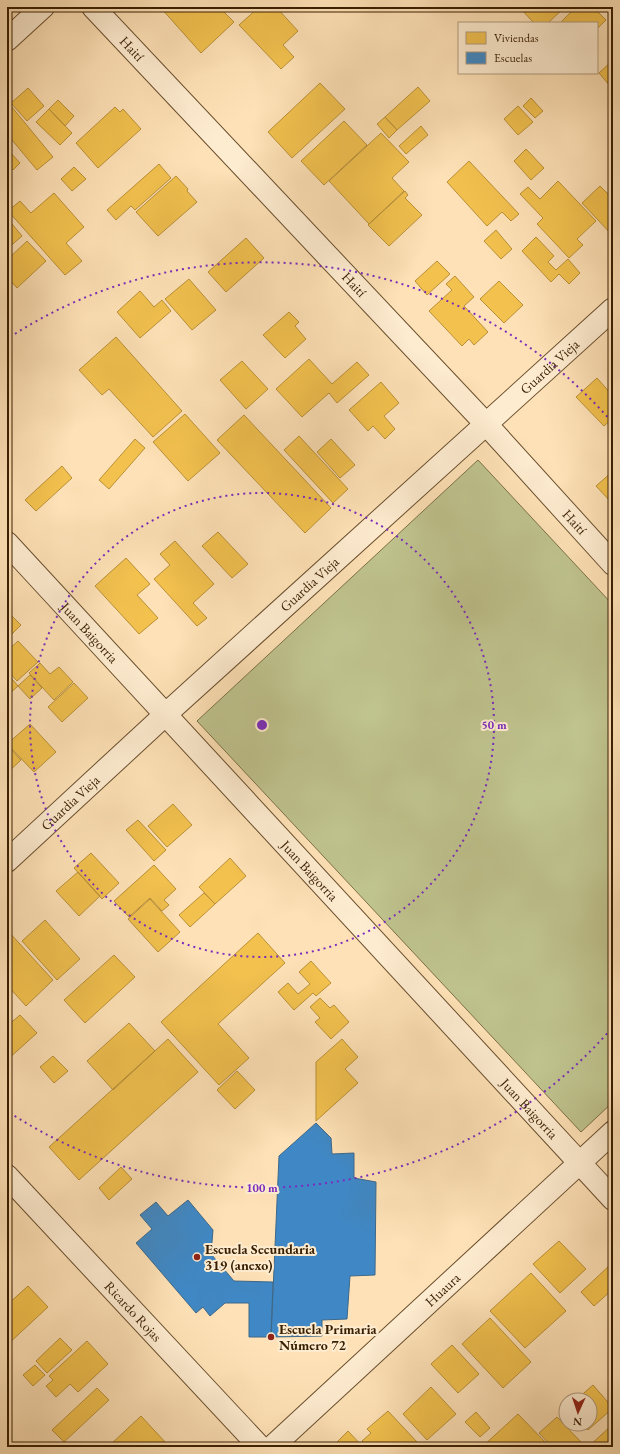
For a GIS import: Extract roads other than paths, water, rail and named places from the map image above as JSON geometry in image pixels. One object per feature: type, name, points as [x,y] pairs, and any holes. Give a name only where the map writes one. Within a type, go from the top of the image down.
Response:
[{"type":"street","points":[[7,40],[43,7]]},
{"type":"street","name":"Haití","points":[[93,7],[486,424],[613,564]]},
{"type":"street","name":"Guardia Vieja","points":[[7,861],[166,714],[613,309]]},
{"type":"street","name":"Juan Baigorria","points":[[7,543],[613,1199]]},
{"type":"street","name":"Huaura","points":[[272,1447],[613,1132]]},
{"type":"street","name":"Ricardo Rojas","points":[[7,1176],[260,1447]]},
{"type":"place","name":"Escuela Secundaria 319 (anexo)","points":[[197,1257]]},
{"type":"place","name":"Escuela Primaria Número 72","points":[[271,1337]]}]
